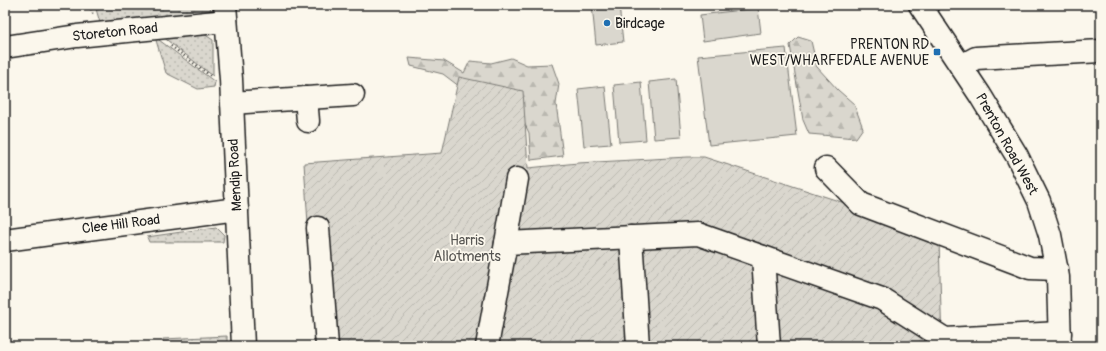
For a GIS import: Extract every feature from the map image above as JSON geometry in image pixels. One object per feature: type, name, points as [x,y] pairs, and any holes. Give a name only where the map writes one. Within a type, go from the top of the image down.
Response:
[{"type":"street","name":"Prenton Road West","points":[[920,5],[980,94],[1017,156],[1039,201],[1050,235],[1058,277],[1060,332]]},
{"type":"street","name":"Storeton Road","points":[[5,47],[225,13]]},
{"type":"street","name":"Mendip Road","points":[[225,13],[231,97],[243,346]]},
{"type":"street","points":[[961,66],[976,58],[1101,51]]},
{"type":"street","points":[[231,97],[306,98],[353,94]]},
{"type":"street","points":[[306,98],[308,121]]},
{"type":"street","points":[[826,168],[861,204],[1030,268],[1056,269]]},
{"type":"street","points":[[489,340],[517,179]]},
{"type":"street","name":"Clee Hill Road","points":[[5,240],[237,209]]},
{"type":"street","points":[[318,228],[328,346]]},
{"type":"street","points":[[506,243],[698,234],[882,300],[949,336],[1060,332]]},
{"type":"street","points":[[632,237],[638,346]]},
{"type":"street","points":[[762,257],[769,346]]},
{"type":"path","points":[[171,46],[231,97]]},
{"type":"green space","points":[[107,5],[210,5],[211,13],[101,26],[96,9]]},
{"type":"green space","name":"Birdcage","points":[[592,5],[619,5],[623,42],[596,45]]},
{"type":"green space","points":[[758,8],[761,33],[703,41],[700,15]]},
{"type":"green space","points":[[201,32],[213,40],[213,76],[163,37]]},
{"type":"green space","points":[[155,37],[215,82],[214,87],[198,89],[166,73]]},
{"type":"green space","points":[[798,37],[811,41],[817,67],[838,90],[854,104],[863,128],[856,138],[809,134],[803,120],[790,45]]},
{"type":"green space","points":[[786,48],[797,136],[709,145],[698,56]]},
{"type":"green space","points":[[409,58],[444,61],[464,73],[470,61],[491,63],[511,58],[527,65],[552,64],[559,84],[556,104],[563,156],[531,160],[529,133],[518,109],[468,93],[443,74],[411,66]]},
{"type":"green space","name":"Harris Allotments","points":[[459,77],[523,91],[528,168],[578,163],[704,157],[860,208],[939,240],[942,346],[316,346],[304,163],[442,153]]},
{"type":"green space","points":[[676,79],[681,137],[654,139],[649,82]]},
{"type":"green space","points":[[641,82],[646,140],[619,142],[614,85]]},
{"type":"green space","points":[[605,86],[611,144],[584,146],[578,89]]},
{"type":"green space","points":[[216,227],[224,235],[223,242],[149,242],[147,237]]},
{"type":"green space","points":[[227,336],[227,342],[224,346],[163,346],[163,339]]},
{"type":"place","name":"Birdcage","points":[[607,23]]},
{"type":"place","name":"PRENTON RD WEST/WHARFEDALE AVENUE","points":[[937,52]]}]
